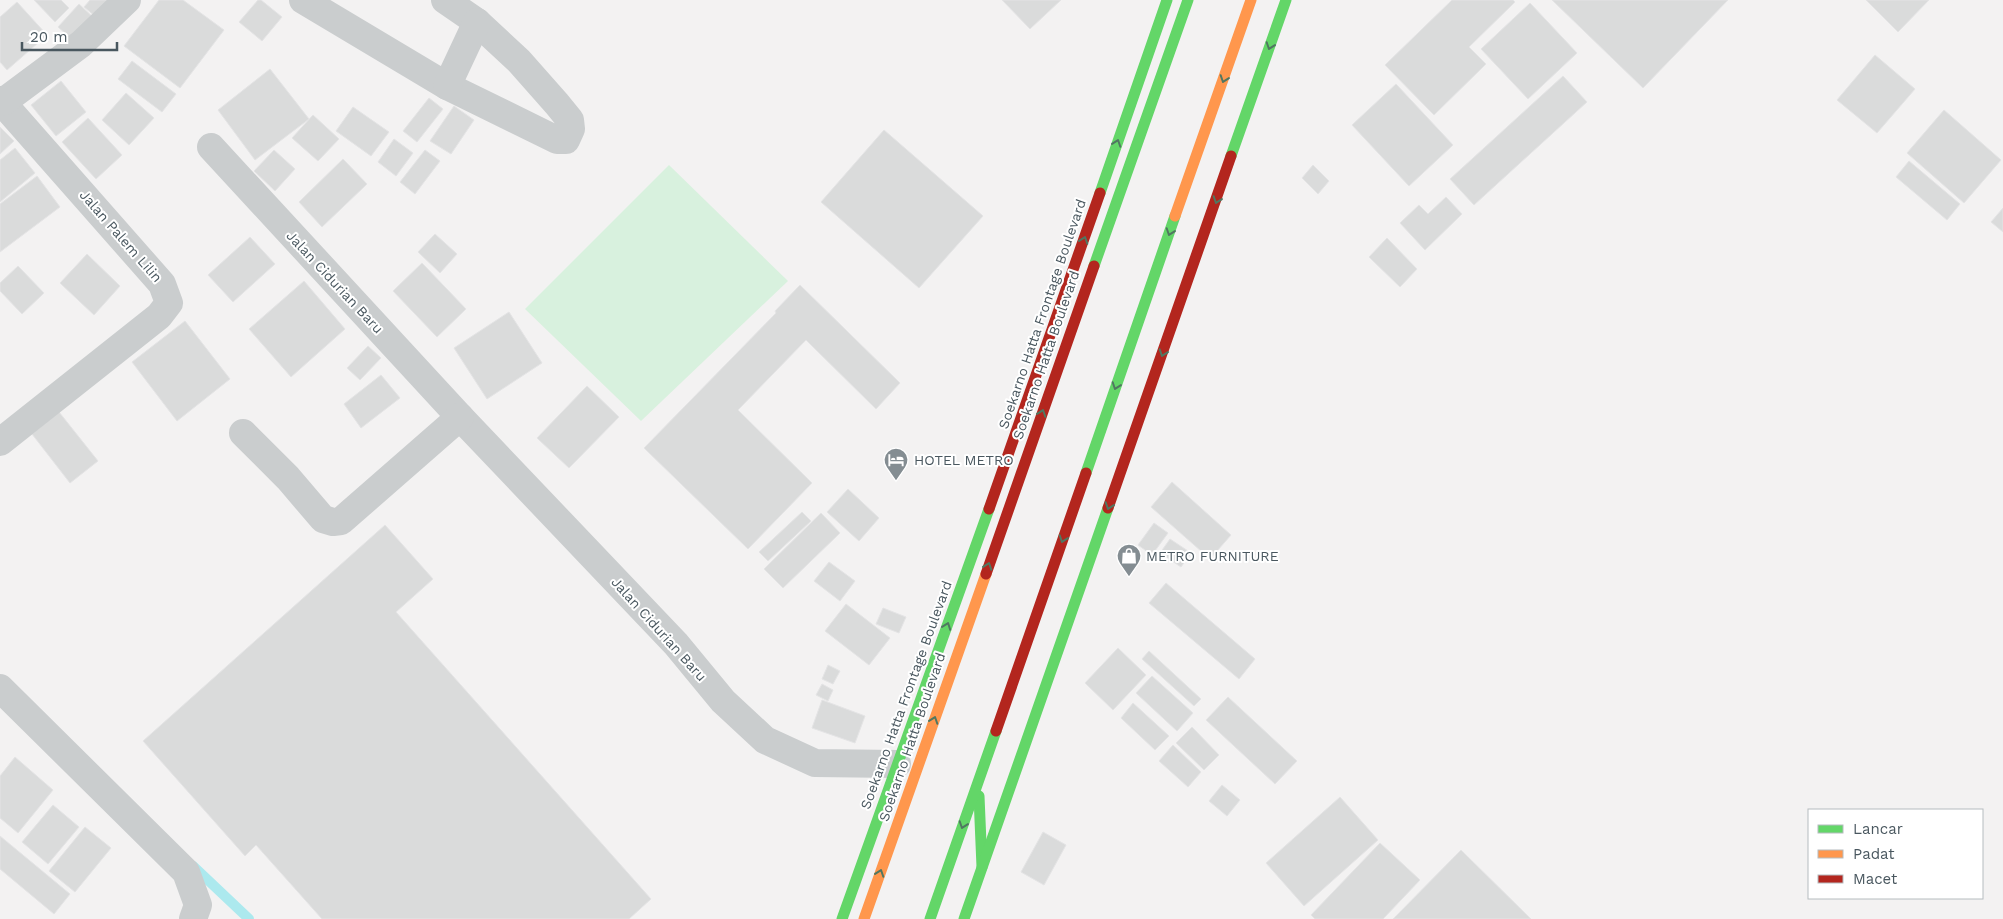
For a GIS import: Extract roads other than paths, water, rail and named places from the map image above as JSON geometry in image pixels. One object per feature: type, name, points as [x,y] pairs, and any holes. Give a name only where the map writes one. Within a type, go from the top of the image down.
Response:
[{"type":"main road","name":"Soekarno Hatta Frontage Boulevard","points":[[842,919],[1039,368],[1167,0]]},
{"type":"main road","name":"Soekarno Hatta Boulevard","points":[[864,919],[1188,0]]},
{"type":"main road","points":[[930,919],[1251,0]]},
{"type":"main road","points":[[964,919],[1286,0]]},
{"type":"main road","points":[[1101,189],[1104,235]]},
{"type":"main road","points":[[979,779],[982,867]]},
{"type":"street","points":[[2,101],[81,44],[127,0]]},
{"type":"street","points":[[303,0],[447,86],[557,140],[566,140],[571,128],[570,120],[519,61],[478,22],[445,0]]},
{"type":"street","points":[[447,86],[478,22]]},
{"type":"street","name":"Jalan Palem Lilin","points":[[0,442],[159,316],[169,303],[162,284],[2,101]]},
{"type":"street","name":"Jalan Cidurian Baru","points":[[211,147],[460,417],[676,644],[723,701],[764,740],[815,763],[897,764]]},
{"type":"street","points":[[243,433],[288,478],[323,519],[333,522],[341,521],[460,417]]},
{"type":"street","points":[[0,688],[186,872],[198,905],[193,919]]},
{"type":"waterway","points":[[193,866],[249,919]]},
{"type":"place","name":"HOTEL METRO","points":[[896,481]]},
{"type":"place","name":"METRO FURNITURE","points":[[1129,577]]}]
